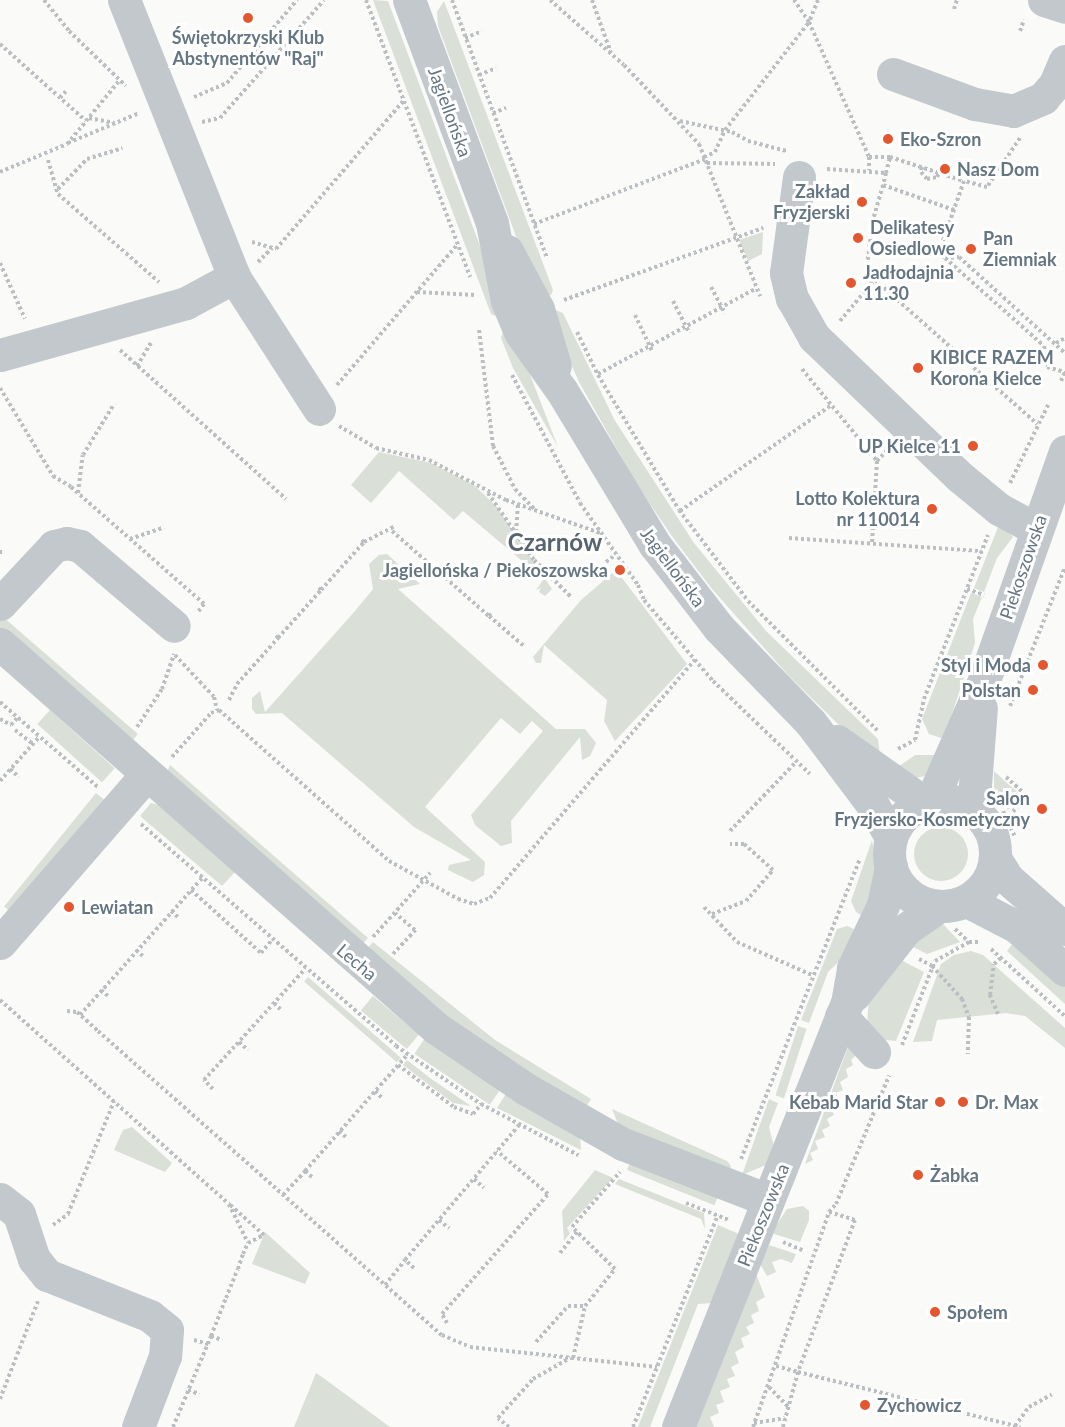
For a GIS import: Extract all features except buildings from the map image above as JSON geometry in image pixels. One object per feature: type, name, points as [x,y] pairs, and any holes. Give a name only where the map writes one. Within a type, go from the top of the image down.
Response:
[{"type":"street","points":[[124,0],[146,50],[157,105],[219,238],[234,277],[319,409]]},
{"type":"street","name":"Jagiellońska","points":[[409,0],[492,224],[538,309],[562,391],[655,545],[719,628],[810,723],[874,807],[882,853]]},
{"type":"street","points":[[1044,0],[1065,7]]},
{"type":"street","points":[[893,74],[985,106],[1013,111],[1028,106],[1050,92],[1065,61]]},
{"type":"street","points":[[796,165],[786,273],[792,298],[814,337],[1036,529]]},
{"type":"street","points":[[0,355],[186,303],[234,277]]},
{"type":"street","name":"Piekoszowska","points":[[927,800],[983,682],[1065,451]]},
{"type":"street","points":[[0,604],[54,546],[67,543],[80,546],[174,640]]},
{"type":"street","name":"Lecha","points":[[0,644],[160,760],[435,1028],[534,1094],[632,1147],[768,1200]]},
{"type":"street","name":"Piekoszowska","points":[[983,682],[985,808]]},
{"type":"street","name":"Jagiellońska","points":[[810,723],[927,800]]},
{"type":"street","points":[[0,943],[160,760]]},
{"type":"street","points":[[1065,929],[1008,879],[1006,852],[988,831],[985,808],[927,800],[904,814],[882,853],[909,894],[954,904],[1017,927],[1065,970]]},
{"type":"street","points":[[954,904],[987,885],[1006,852]]},
{"type":"street","name":"Piekoszowska","points":[[678,1427],[844,1010],[853,968],[882,905],[882,853]]},
{"type":"street","name":"Piekoszowska","points":[[844,1010],[906,928],[954,904]]},
{"type":"street","points":[[844,1010],[888,1058]]},
{"type":"street","points":[[0,1199],[19,1214],[34,1258],[47,1275],[150,1316],[167,1330],[165,1356],[138,1427]]},
{"type":"path","points":[[44,0],[69,31],[130,89]]},
{"type":"path","points":[[0,172],[157,105],[227,83],[297,0]]},
{"type":"path","points":[[195,124],[220,118],[324,0]]},
{"type":"path","points":[[366,0],[480,304]]},
{"type":"path","points":[[452,0],[550,268]]},
{"type":"path","points":[[550,0],[612,54],[680,121],[705,158],[749,272]]},
{"type":"path","points":[[592,0],[612,54]]},
{"type":"path","points":[[794,0],[809,22],[869,158],[869,170]]},
{"type":"path","points":[[534,224],[665,176],[715,152],[725,130],[809,22],[818,0]]},
{"type":"path","points":[[954,9],[957,0]]},
{"type":"path","points":[[465,38],[482,31]]},
{"type":"path","points":[[4,37],[0,42],[60,98],[87,119],[116,123]]},
{"type":"path","points":[[68,142],[146,50]]},
{"type":"path","points":[[31,72],[37,66]]},
{"type":"path","points":[[479,75],[496,68]]},
{"type":"path","points":[[60,98],[66,91]]},
{"type":"path","points":[[219,238],[232,235],[233,239],[276,249],[404,100]]},
{"type":"path","points":[[869,158],[890,157],[987,187],[1020,138],[1029,115],[1028,106]]},
{"type":"path","points":[[493,113],[506,108]]},
{"type":"path","points":[[680,121],[725,130],[796,165]]},
{"type":"path","points":[[58,189],[87,159],[123,148]]},
{"type":"path","points":[[886,173],[890,157]]},
{"type":"path","points":[[48,160],[58,194],[169,290]]},
{"type":"path","points":[[922,167],[921,172],[927,179],[937,177],[939,172]]},
{"type":"path","points":[[964,181],[939,242],[939,252],[1047,350],[1043,361],[1047,367],[1065,372],[1061,381]]},
{"type":"path","points":[[954,210],[883,185],[873,221],[866,272],[1037,424]]},
{"type":"path","points":[[563,301],[735,238]]},
{"type":"path","points":[[330,376],[337,385],[458,244]]},
{"type":"path","points":[[945,258],[959,257],[1065,353]]},
{"type":"path","points":[[0,263],[27,325]]},
{"type":"path","points":[[814,337],[841,320],[876,279]]},
{"type":"path","points":[[979,288],[986,280]]},
{"type":"path","points":[[711,287],[725,313]]},
{"type":"path","points":[[598,374],[755,288]]},
{"type":"path","points":[[559,290],[568,311]]},
{"type":"path","points":[[417,292],[477,295]]},
{"type":"path","points":[[673,301],[689,333]]},
{"type":"path","points":[[1012,318],[1019,310]]},
{"type":"path","points":[[635,315],[653,352]]},
{"type":"path","points":[[573,322],[598,374],[680,511],[748,602],[882,735]]},
{"type":"path","points":[[479,330],[493,446],[515,489],[535,509]]},
{"type":"path","points":[[1037,340],[1044,332]]},
{"type":"path","points":[[1056,344],[1065,338]]},
{"type":"path","points":[[111,341],[286,498]]},
{"type":"path","points":[[510,370],[540,433],[614,556],[638,585],[644,600],[695,660],[796,762],[813,776]]},
{"type":"path","points":[[78,494],[83,455],[114,404]]},
{"type":"path","points":[[889,742],[897,749],[915,740],[924,699],[982,551],[1037,424],[1048,405]]},
{"type":"path","points":[[680,511],[830,406]]},
{"type":"path","points":[[319,409],[323,417],[376,448],[429,460],[487,491],[601,534]]},
{"type":"path","points":[[872,543],[874,478]]},
{"type":"path","points":[[487,491],[534,560],[571,597]]},
{"type":"path","points":[[516,532],[518,504]]},
{"type":"path","points":[[130,539],[164,527]]},
{"type":"path","points":[[229,700],[237,684],[277,636],[362,541],[393,529],[524,646]]},
{"type":"path","points":[[789,538],[982,551]]},
{"type":"path","points":[[606,562],[614,556]]},
{"type":"path","points":[[1006,714],[1064,569],[1058,568]]},
{"type":"path","points":[[967,589],[984,595]]},
{"type":"path","points":[[136,728],[162,689],[174,640]]},
{"type":"path","points":[[160,760],[211,712],[219,710],[388,861],[468,903],[490,898],[695,660]]},
{"type":"path","points":[[0,702],[120,805]]},
{"type":"path","points":[[0,719],[10,726],[17,718]]},
{"type":"path","points":[[22,722],[15,731],[33,744]]},
{"type":"path","points":[[0,781],[39,737]]},
{"type":"path","points":[[160,760],[180,765]]},
{"type":"path","points":[[730,831],[796,762]]},
{"type":"path","points":[[10,769],[19,777]]},
{"type":"path","points":[[998,770],[1027,796],[1008,819],[1006,852]]},
{"type":"path","points":[[985,808],[1008,819]]},
{"type":"path","points":[[712,914],[746,900],[773,870],[744,844],[730,844]]},
{"type":"path","points":[[737,1167],[814,976],[882,853]]},
{"type":"path","points":[[374,937],[430,873]]},
{"type":"path","points":[[80,1015],[202,878]]},
{"type":"path","points":[[191,890],[261,953],[272,940]]},
{"type":"path","points":[[704,907],[737,942],[814,976]]},
{"type":"path","points":[[171,911],[179,918]]},
{"type":"path","points":[[393,954],[415,930],[395,913]]},
{"type":"path","points":[[365,929],[380,943]]},
{"type":"path","points":[[753,1425],[769,1387],[829,1212],[836,1204],[888,1058],[932,966],[939,957],[969,942],[985,944],[1065,1016]]},
{"type":"path","points":[[386,949],[400,961]]},
{"type":"path","points":[[136,950],[144,957]]},
{"type":"path","points":[[998,1014],[990,995],[994,964],[1001,958]]},
{"type":"path","points":[[932,966],[962,999],[969,1017],[968,1054]]},
{"type":"path","points":[[213,1089],[204,1080],[305,969]]},
{"type":"path","points":[[101,990],[109,997]]},
{"type":"path","points":[[0,1000],[264,1235],[248,1243],[212,1336],[172,1427]]},
{"type":"path","points":[[274,1003],[282,1011]]},
{"type":"path","points":[[67,1011],[80,1015],[438,1333],[459,1343],[657,1367]]},
{"type":"path","points":[[239,1042],[248,1050]]},
{"type":"path","points":[[283,1195],[407,1055]]},
{"type":"path","points":[[398,1065],[454,1107],[473,1114],[481,1104]]},
{"type":"path","points":[[375,1091],[383,1099]]},
{"type":"path","points":[[44,1231],[68,1214],[114,1101]]},
{"type":"path","points":[[385,1285],[519,1125]]},
{"type":"path","points":[[339,1131],[347,1138]]},
{"type":"path","points":[[571,1358],[585,1306],[590,1296],[615,1269],[572,1227],[623,1169],[632,1147]]},
{"type":"path","points":[[447,1323],[442,1314],[548,1194],[497,1150]]},
{"type":"path","points":[[731,1156],[740,1160]]},
{"type":"path","points":[[305,1171],[312,1177]]},
{"type":"path","points":[[474,1179],[484,1188]]},
{"type":"path","points":[[229,1204],[248,1243]]},
{"type":"path","points":[[633,1427],[721,1206]]},
{"type":"path","points":[[783,1427],[798,1372],[855,1220],[829,1212]]},
{"type":"path","points":[[440,1220],[449,1228]]},
{"type":"path","points":[[560,1253],[577,1232]]},
{"type":"path","points":[[405,1260],[414,1268]]},
{"type":"path","points":[[0,1399],[47,1275]]},
{"type":"path","points":[[536,1342],[568,1306],[585,1306]]},
{"type":"path","points":[[212,1336],[222,1340]]},
{"type":"path","points":[[509,1427],[498,1418],[538,1372],[571,1358]]},
{"type":"path","points":[[776,1366],[1018,1426],[1029,1407],[1052,1394]]},
{"type":"path","points":[[769,1387],[788,1407]]},
{"type":"path","points":[[188,1390],[199,1394]]},
{"type":"path","points":[[753,1425],[785,1418]]},
{"type":"shaded area","points":[[373,0],[388,1],[497,291],[498,317],[491,314]]},
{"type":"shaded area","points":[[444,1],[553,290],[551,295],[547,296],[530,274],[438,26],[437,12]]},
{"type":"shaded area","points":[[763,232],[762,254],[748,261],[739,240]]},
{"type":"shaded area","points":[[555,310],[563,313],[614,419],[694,543],[766,631],[878,739],[880,755],[841,727],[788,675],[712,589],[674,539],[639,488],[579,382],[556,329]]},
{"type":"shaded area","points":[[503,331],[529,372],[558,447],[513,368],[501,338]]},
{"type":"shaded area","points":[[379,452],[431,463],[474,485],[497,507],[552,589],[545,596],[539,592],[541,588],[536,590],[543,580],[534,571],[463,511],[454,520],[399,471],[371,503],[351,485]]},
{"type":"shaded area","points":[[1000,522],[1013,537],[997,558],[984,592],[974,588]]},
{"type":"shaded area","points":[[387,554],[420,584],[398,589],[556,729],[585,729],[596,743],[590,756],[582,760],[580,737],[511,821],[512,843],[501,846],[475,825],[471,815],[543,731],[532,721],[520,734],[501,718],[425,807],[485,862],[484,875],[473,882],[448,870],[449,865],[471,860],[414,827],[282,713],[256,714],[252,709],[252,698],[260,691],[265,712],[355,611],[373,589],[369,564],[379,555]]},
{"type":"shaded area","points":[[616,570],[687,664],[615,741],[604,721],[607,700],[544,645],[541,663],[536,663],[533,657],[581,600]]},
{"type":"shaded area","points":[[971,593],[982,597],[973,619],[975,643],[944,739],[929,734],[922,719]]},
{"type":"shaded area","points":[[2,616],[138,734],[129,745],[0,633]]},
{"type":"shaded area","points":[[50,710],[115,768],[102,782],[37,724]]},
{"type":"shaded area","points":[[915,755],[937,755],[925,776],[916,778],[898,767]]},
{"type":"shaded area","points":[[170,765],[368,938],[357,950],[167,773]]},
{"type":"shaded area","points":[[994,771],[1018,793],[1019,799],[1008,810],[994,789]]},
{"type":"shaded area","points":[[96,793],[106,801],[14,915],[4,906]]},
{"type":"shaded area","points":[[151,803],[159,805],[235,872],[222,886],[140,816]]},
{"type":"shaded area","points":[[941,827],[951,829],[960,835],[966,844],[968,854],[966,864],[960,873],[951,879],[941,881],[931,879],[922,873],[916,864],[914,854],[916,844],[922,835],[931,829]]},
{"type":"shaded area","points":[[872,840],[876,867],[864,917],[856,912],[851,901]]},
{"type":"shaded area","points":[[941,922],[960,942],[927,954],[909,945]]},
{"type":"shaded area","points":[[847,926],[856,930],[845,956],[828,972],[809,1023],[801,1020],[837,929]]},
{"type":"shaded area","points":[[1017,938],[1065,984],[1065,1004],[1007,951]]},
{"type":"shaded area","points":[[373,942],[495,1040],[591,1099],[584,1110],[537,1085],[363,954]]},
{"type":"shaded area","points":[[971,951],[983,955],[1065,1028],[1065,1048],[1025,1016],[1006,1013],[937,1020],[932,1041],[913,1042],[941,964],[954,955]]},
{"type":"shaded area","points":[[897,958],[924,972],[896,1041],[876,1039],[867,1024],[869,998]]},
{"type":"shaded area","points":[[308,977],[401,1058],[397,1062],[304,982]]},
{"type":"shaded area","points":[[373,996],[419,1035],[407,1049],[361,1011]]},
{"type":"shaded area","points":[[798,1026],[807,1029],[784,1098],[775,1095]]},
{"type":"shaded area","points":[[425,1038],[500,1089],[490,1105],[414,1054]]},
{"type":"shaded area","points":[[849,1044],[857,1054],[851,1060],[853,1065],[846,1069],[848,1077],[840,1082],[843,1090],[836,1093],[839,1101],[830,1106],[834,1115],[827,1119],[830,1126],[822,1130],[825,1137],[815,1141],[818,1149],[810,1153],[813,1160],[805,1164]]},
{"type":"shaded area","points":[[407,1060],[471,1106],[453,1103],[403,1065]]},
{"type":"shaded area","points":[[507,1092],[580,1137],[581,1150],[497,1108]]},
{"type":"shaded area","points":[[769,1099],[778,1103],[769,1127],[774,1146],[766,1165],[742,1175]]},
{"type":"shaded area","points":[[612,1109],[727,1161],[731,1166],[729,1173],[618,1124]]},
{"type":"shaded area","points":[[132,1127],[172,1163],[165,1172],[114,1150],[123,1130]]},
{"type":"shaded area","points":[[632,1158],[719,1193],[714,1205],[627,1170]]},
{"type":"shaded area","points":[[595,1170],[613,1178],[567,1228],[570,1233],[564,1241],[562,1211]]},
{"type":"shaded area","points":[[619,1179],[704,1213],[705,1229],[701,1219],[615,1184]]},
{"type":"shaded area","points":[[803,1206],[809,1211],[809,1220],[800,1242],[771,1233],[787,1209]]},
{"type":"shaded area","points":[[718,1225],[739,1234],[712,1303],[698,1304],[650,1427],[638,1427]]},
{"type":"shaded area","points":[[265,1232],[310,1273],[305,1284],[252,1264]]},
{"type":"shaded area","points":[[769,1245],[796,1254],[792,1263],[781,1259],[772,1262],[776,1272],[767,1276],[760,1264]]},
{"type":"shaded area","points":[[755,1271],[765,1297],[756,1302],[759,1311],[751,1315],[754,1323],[746,1327],[750,1334],[741,1338],[744,1347],[735,1352],[739,1363],[731,1367],[735,1376],[727,1379],[730,1387],[720,1391],[724,1402],[716,1405],[719,1413],[710,1417],[714,1427],[693,1427]]},
{"type":"shaded area","points":[[316,1373],[322,1377],[390,1427],[294,1427]]},
{"type":"place","name":"Świętokrzyski Klub Abstynentów \"Raj\"","points":[[248,18]]},
{"type":"place","name":"Eko-Szron","points":[[888,139]]},
{"type":"place","name":"Nasz Dom","points":[[945,169]]},
{"type":"place","name":"Zakład Fryzjerski","points":[[862,202]]},
{"type":"place","name":"Delikatesy Osiedlowe","points":[[858,238]]},
{"type":"place","name":"Pan Ziemniak","points":[[971,249]]},
{"type":"place","name":"Jadłodajnia 11.30","points":[[851,283]]},
{"type":"place","name":"KIBICE RAZEM Korona Kielce","points":[[918,368]]},
{"type":"place","name":"UP Kielce 11","points":[[973,446]]},
{"type":"place","name":"Lotto Kolektura nr 110014","points":[[932,509]]},
{"type":"place","name":"Jagiellońska / Piekoszowska","points":[[620,570]]},
{"type":"place","name":"Styl i Moda","points":[[1043,665]]},
{"type":"place","name":"Polstan","points":[[1033,690]]},
{"type":"place","name":"Salon Fryzjersko-Kosmetyczny","points":[[1042,809]]},
{"type":"place","name":"Lewiatan","points":[[69,907]]},
{"type":"place","name":"Kebab Marid Star","points":[[940,1102]]},
{"type":"place","name":"Dr. Max","points":[[963,1102]]},
{"type":"place","name":"Żabka","points":[[918,1175]]},
{"type":"place","name":"Społem","points":[[935,1312]]},
{"type":"place","name":"Zychowicz","points":[[865,1405]]},
{"type":"district","name":"Czarnów","points":[[555,542]]}]
